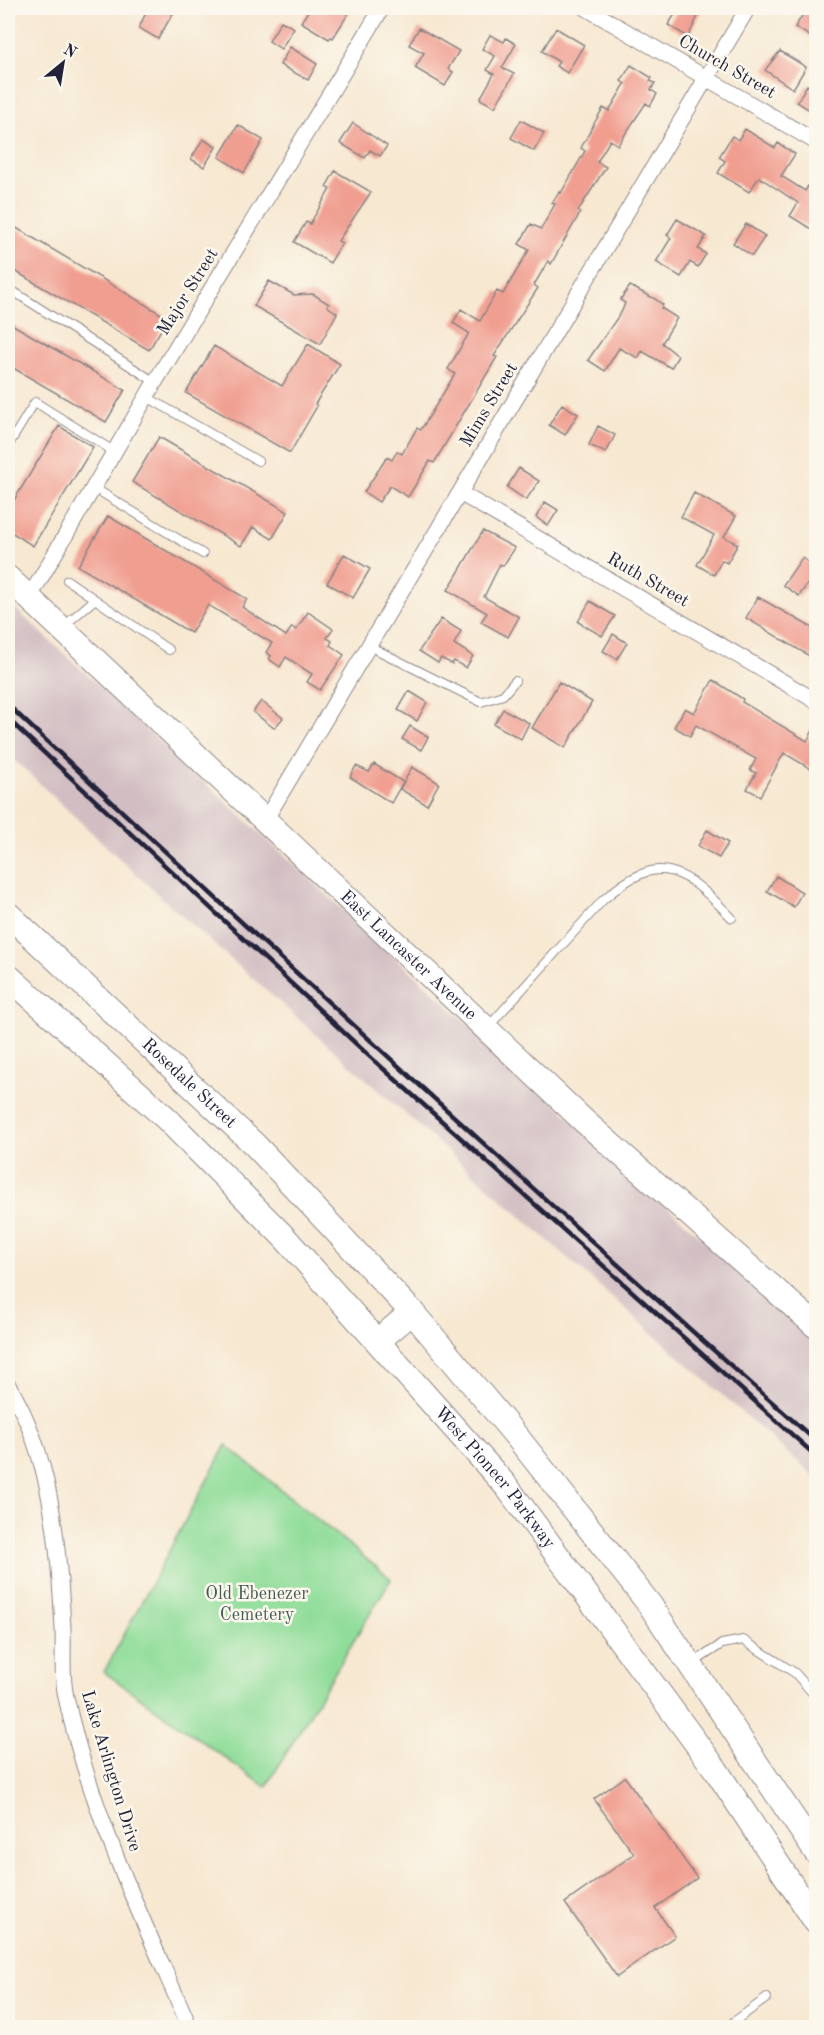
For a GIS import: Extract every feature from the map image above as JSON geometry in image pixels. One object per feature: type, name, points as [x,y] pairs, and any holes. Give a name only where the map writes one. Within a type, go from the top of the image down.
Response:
[{"type":"main road","name":"East Lancaster Avenue","points":[[8,578],[264,822],[584,1121],[816,1326]]},
{"type":"main road","name":"Rosedale Street","points":[[8,914],[255,1145],[412,1312]]},
{"type":"main road","name":"West Pioneer Parkway","points":[[8,976],[167,1119],[285,1238],[507,1487],[716,1770],[816,1922]]},
{"type":"main road","points":[[378,1341],[412,1312],[518,1437],[650,1605],[692,1664],[816,1852]]},
{"type":"street","name":"Major Street","points":[[28,598],[116,452],[155,382],[382,8]]},
{"type":"street","name":"Church Street","points":[[586,8],[816,142]]},
{"type":"street","name":"Mims Street","points":[[264,822],[747,8]]},
{"type":"street","name":"Ruth Street","points":[[460,493],[816,701]]},
{"type":"street","name":"Lake Arlington Drive","points":[[8,1385],[23,1408],[50,1498],[63,1628],[65,1694],[76,1738],[108,1842],[190,2028]]},
{"type":"lane","points":[[8,288],[155,382]]},
{"type":"lane","points":[[147,397],[258,461]]},
{"type":"lane","points":[[8,446],[35,402],[116,452]]},
{"type":"lane","points":[[94,488],[204,554]]},
{"type":"lane","points":[[67,580],[169,650]]},
{"type":"lane","points":[[61,629],[94,600]]},
{"type":"lane","points":[[369,646],[481,702],[503,695],[515,681]]},
{"type":"lane","points":[[486,1029],[603,900],[623,882],[643,871],[665,871],[688,877],[698,883],[732,918]]},
{"type":"lane","points":[[692,1664],[722,1644],[742,1640],[795,1673],[816,1697]]},
{"type":"lane","points":[[725,2028],[766,1998]]},
{"type":"lane","points":[[738,2018],[745,2028]]},
{"type":"shaded area","points":[[8,602],[816,1343],[816,1478],[154,891],[8,754]]},
{"type":"green space","name":"Old Ebenezer Cemetery","points":[[226,1445],[391,1579],[266,1787],[104,1672]]},
{"type":"building","points":[[148,8],[176,8],[158,39],[139,28]]},
{"type":"building","points":[[310,8],[352,8],[333,38],[329,39],[301,22]]},
{"type":"building","points":[[679,8],[702,8],[688,37],[668,25]]},
{"type":"building","points":[[807,8],[816,13],[816,40],[795,27]]},
{"type":"building","points":[[281,21],[294,28],[281,49],[269,41]]},
{"type":"building","points":[[419,28],[459,51],[448,69],[453,72],[445,86],[415,68],[424,53],[409,45]]},
{"type":"building","points":[[556,28],[584,45],[567,73],[556,66],[559,62],[542,51]]},
{"type":"building","points":[[490,35],[504,42],[506,38],[516,44],[502,68],[514,74],[495,107],[480,99],[494,74],[487,70],[495,56],[482,49]]},
{"type":"building","points":[[290,47],[317,64],[308,80],[280,65]]},
{"type":"building","points":[[780,51],[806,67],[793,89],[765,70]]},
{"type":"building","points":[[631,65],[652,78],[650,81],[655,83],[651,90],[657,94],[650,106],[646,103],[618,145],[610,140],[597,162],[606,167],[578,211],[580,213],[551,264],[548,261],[534,285],[538,288],[494,356],[497,357],[434,463],[430,461],[408,497],[390,486],[379,502],[364,492],[387,457],[392,460],[397,451],[402,454],[417,428],[420,430],[424,425],[455,374],[448,369],[469,333],[453,323],[461,309],[480,321],[497,291],[503,294],[529,250],[519,244],[531,224],[541,229],[555,204],[552,203],[559,192],[561,193],[585,151],[581,148],[596,120],[603,108],[609,111],[625,84],[621,81]]},
{"type":"building","points":[[807,85],[816,90],[816,114],[797,102]]},
{"type":"building","points":[[521,120],[544,133],[534,151],[511,138]]},
{"type":"building","points":[[353,123],[387,146],[380,156],[370,150],[365,158],[340,143]]},
{"type":"building","points":[[238,125],[263,140],[244,173],[219,157]]},
{"type":"building","points":[[745,129],[775,148],[778,143],[795,154],[781,176],[805,191],[808,186],[816,191],[816,232],[790,216],[798,203],[759,177],[749,192],[718,173],[725,161],[719,157],[732,136],[738,140]]},
{"type":"building","points":[[203,139],[216,147],[204,167],[191,159]]},
{"type":"building","points":[[335,171],[371,192],[338,241],[342,243],[330,263],[294,242],[306,222],[310,224],[330,189],[326,187]]},
{"type":"building","points":[[677,219],[706,236],[698,249],[706,254],[698,267],[690,262],[681,277],[656,262],[671,238],[667,235]]},
{"type":"building","points":[[8,223],[168,318],[149,350],[8,267]]},
{"type":"building","points":[[746,224],[765,236],[752,256],[733,243]]},
{"type":"building","points":[[269,281],[294,295],[313,294],[329,304],[327,306],[337,313],[320,344],[254,306]]},
{"type":"building","points":[[630,286],[655,299],[663,305],[661,308],[677,318],[662,343],[678,356],[671,368],[642,351],[638,358],[619,348],[605,371],[588,360],[622,311],[625,303],[620,300]]},
{"type":"building","points":[[8,322],[125,390],[106,422],[8,365]]},
{"type":"building","points":[[308,344],[340,364],[315,404],[317,406],[290,453],[186,393],[214,346],[282,386]]},
{"type":"building","points":[[562,404],[578,414],[565,435],[549,425]]},
{"type":"building","points":[[59,426],[93,447],[33,546],[8,530],[8,510]]},
{"type":"building","points":[[598,426],[615,435],[606,453],[589,445]]},
{"type":"building","points":[[159,437],[288,512],[272,539],[253,527],[241,546],[132,482]]},
{"type":"building","points":[[519,468],[539,481],[526,500],[507,487]]},
{"type":"building","points":[[694,493],[736,516],[724,537],[738,544],[727,563],[722,560],[714,575],[697,565],[714,535],[681,517]]},
{"type":"building","points":[[545,502],[558,510],[548,526],[536,517]]},
{"type":"building","points":[[108,516],[247,599],[242,607],[286,636],[292,627],[296,630],[308,612],[333,629],[327,638],[332,641],[330,645],[344,655],[320,690],[307,682],[312,674],[286,657],[280,667],[269,659],[271,656],[266,652],[272,643],[208,605],[191,633],[78,566]]},
{"type":"building","points":[[483,531],[515,548],[503,566],[500,564],[484,597],[519,617],[508,637],[481,622],[487,613],[448,590]]},
{"type":"building","points":[[344,554],[370,569],[353,598],[327,583]]},
{"type":"building","points":[[802,558],[816,568],[816,572],[799,596],[783,585]]},
{"type":"building","points":[[758,597],[816,630],[816,660],[746,618]]},
{"type":"building","points":[[590,601],[615,616],[602,636],[578,622]]},
{"type":"building","points":[[441,619],[461,631],[454,644],[473,656],[466,668],[454,661],[452,664],[441,658],[438,663],[419,651]]},
{"type":"building","points":[[613,634],[627,643],[617,659],[603,651]]},
{"type":"building","points":[[713,680],[743,699],[742,702],[807,741],[816,725],[816,772],[784,753],[760,796],[747,789],[756,773],[750,770],[756,759],[696,725],[690,736],[674,727],[685,708],[694,713]]},
{"type":"building","points":[[559,682],[592,702],[565,748],[532,728]]},
{"type":"building","points":[[409,691],[427,702],[417,721],[398,710]]},
{"type":"building","points":[[261,701],[283,718],[274,728],[253,712]]},
{"type":"building","points":[[503,709],[529,723],[521,739],[494,724]]},
{"type":"building","points":[[410,726],[428,737],[421,750],[402,739]]},
{"type":"building","points":[[374,764],[403,782],[391,803],[350,777],[356,766],[369,772]]},
{"type":"building","points":[[412,767],[439,783],[427,805],[400,789]]},
{"type":"building","points":[[707,830],[728,843],[719,858],[698,846]]},
{"type":"building","points":[[776,876],[802,892],[794,907],[767,891]]},
{"type":"building","points":[[625,1777],[697,1878],[655,1908],[675,1936],[617,1977],[565,1903],[634,1854],[594,1799]]},
{"type":"railway","points":[[8,705],[409,1076],[816,1441]]},
{"type":"railway","points":[[8,719],[368,1055],[816,1456]]}]
